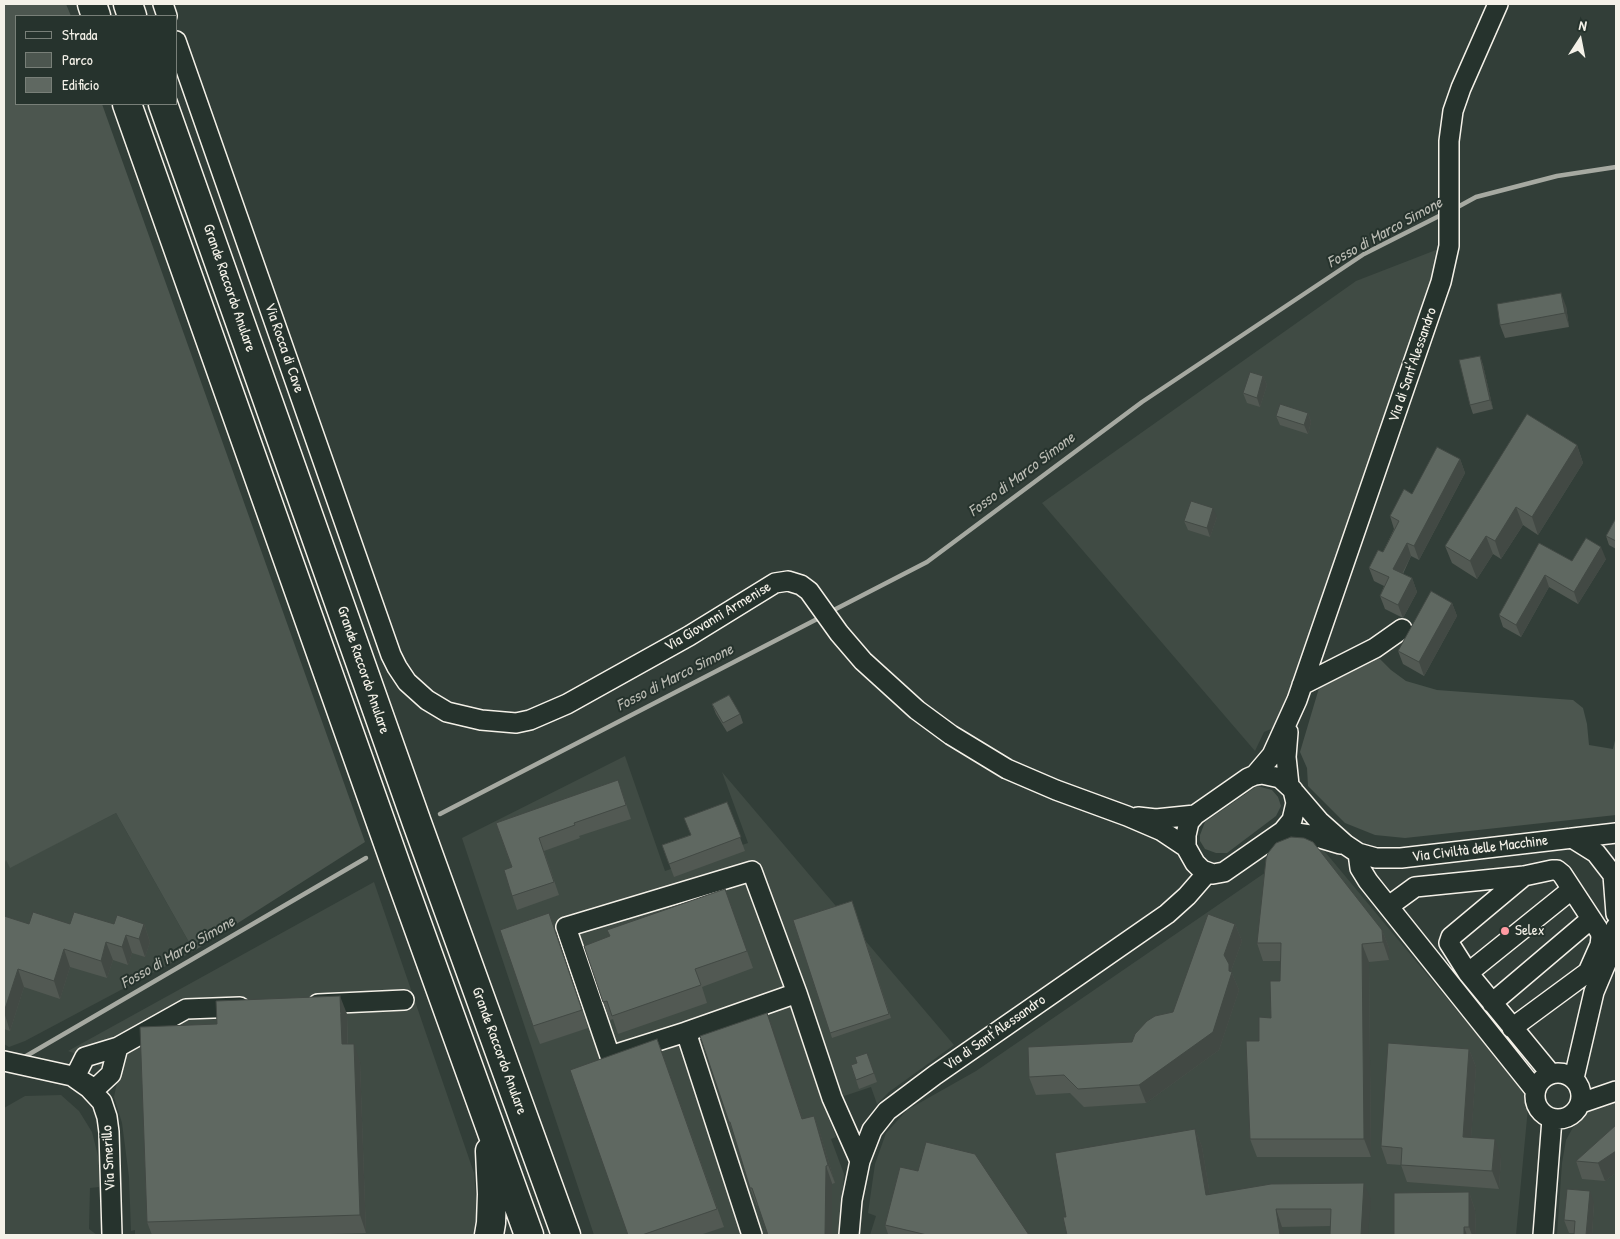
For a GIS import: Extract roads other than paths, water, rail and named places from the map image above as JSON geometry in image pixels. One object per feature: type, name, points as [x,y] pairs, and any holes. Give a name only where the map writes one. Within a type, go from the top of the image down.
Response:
[{"type":"highway","points":[[127,105],[528,1235]]},
{"type":"highway","name":"Grande Raccordo Anulare","points":[[163,105],[428,854],[566,1235]]},
{"type":"highway","points":[[488,1122],[492,1194],[489,1235]]},
{"type":"street","name":"Via di Sant'Alessandro","points":[[1195,815],[1255,775],[1272,755],[1289,721],[1441,282],[1449,239],[1449,141],[1453,111],[1461,88],[1498,4]]},
{"type":"street","name":"Via Rocca di Cave","points":[[178,47],[391,655]]},
{"type":"street","name":"Via Giovanni Armenise","points":[[391,655],[407,682],[436,707],[468,718],[516,723],[542,716],[567,704],[689,636],[775,583],[784,581],[797,583],[809,591],[815,598],[854,652],[898,694],[928,719],[966,745],[1035,782],[1162,831],[1186,847]]},
{"type":"street","points":[[1302,685],[1375,648],[1402,629]]},
{"type":"street","name":"Via di Sant'Alessandro","points":[[849,1235],[853,1194],[860,1161],[872,1130],[893,1105],[1167,914],[1188,896],[1207,873],[1218,874],[1228,869],[1283,831],[1290,823],[1296,803],[1292,789],[1286,746],[1289,721]]},
{"type":"street","points":[[1255,775],[1268,774],[1274,776],[1292,789],[1319,821],[1352,849],[1362,872],[1535,1090]]},
{"type":"street","name":"Via Giovanni Armenise","points":[[1127,816],[1156,819],[1195,815]]},
{"type":"street","points":[[1195,815],[1187,828],[1186,847],[1195,863],[1207,873]]},
{"type":"street","name":"Via Civiltà delle Macchine","points":[[1283,831],[1310,835],[1376,858],[1402,858],[1616,833]]},
{"type":"street","points":[[1572,838],[1596,853],[1615,874],[1616,914]]},
{"type":"street","points":[[1388,906],[1415,887],[1524,876],[1557,870],[1562,874],[1600,932],[1601,937],[1594,992],[1574,1078]]},
{"type":"street","points":[[797,993],[686,1032],[610,1056],[566,927],[752,871],[797,993],[832,1098],[860,1161]]},
{"type":"street","points":[[1524,876],[1451,937],[1449,943],[1468,973],[1551,1074]]},
{"type":"street","points":[[1468,973],[1571,890]]},
{"type":"street","points":[[1492,1003],[1591,919]]},
{"type":"street","points":[[1512,1028],[1595,973],[1615,942],[1616,927]]},
{"type":"street","points":[[305,1004],[404,1000]]},
{"type":"street","points":[[118,1046],[111,1074],[95,1089],[80,1080],[77,1073],[86,1057],[118,1046],[186,1009],[256,1006]]},
{"type":"street","points":[[686,1032],[752,1235]]},
{"type":"street","name":"Via Smerillo","points":[[4,1060],[63,1072],[80,1080],[102,1102],[109,1132],[112,1235]]},
{"type":"street","points":[[1559,1072],[1567,1074],[1574,1078],[1581,1090],[1581,1103],[1573,1115],[1560,1120],[1552,1119],[1540,1111],[1534,1097],[1538,1083],[1544,1077],[1551,1074],[1559,1072]]},
{"type":"street","points":[[1581,1103],[1616,1091]]},
{"type":"street","points":[[1543,1235],[1552,1119]]},
{"type":"waterway","name":"Fosso di Marco Simone","points":[[1454,209],[1476,197],[1557,176],[1616,167]]},
{"type":"waterway","name":"Fosso di Marco Simone","points":[[830,612],[927,562],[1142,402],[1364,254],[1445,213]]},
{"type":"waterway","name":"Fosso di Marco Simone","points":[[440,814],[821,617]]},
{"type":"waterway","name":"Fosso di Marco Simone","points":[[21,1059],[366,858]]},
{"type":"place","name":"Selex","points":[[1505,931]]}]
